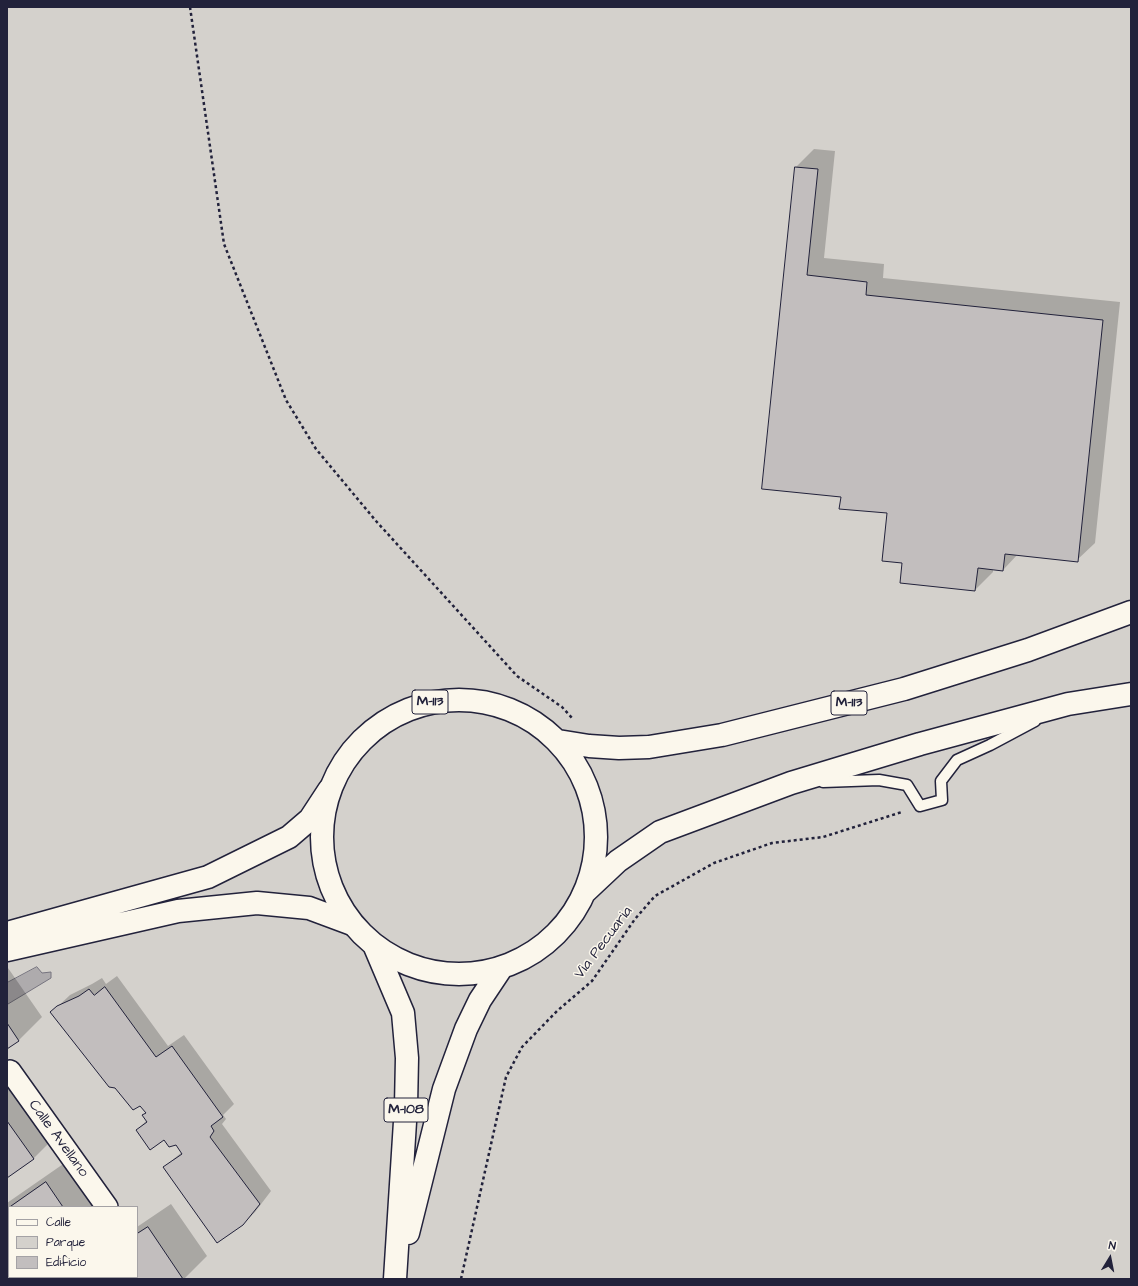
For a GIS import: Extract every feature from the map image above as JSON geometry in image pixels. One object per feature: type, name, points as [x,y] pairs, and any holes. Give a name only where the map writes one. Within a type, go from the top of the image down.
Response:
[{"type":"main road","name":"M-113","points":[[558,741],[589,746],[619,748],[649,747],[722,735],[904,689],[1028,650],[1131,612]]},
{"type":"main road","name":"M-113","points":[[585,892],[618,861],[660,832],[791,782],[920,744],[1068,704],[1131,694]]},
{"type":"main road","name":"M-113","points":[[7,933],[208,877],[288,837],[310,819],[329,790],[343,762],[367,734],[394,715],[423,703],[456,698],[489,703],[519,713],[541,726],[558,741],[577,771],[589,794],[594,820],[593,862],[585,892],[575,911],[556,937],[528,955],[502,967],[474,973],[442,971],[408,963],[375,947],[352,924],[330,883],[322,855],[322,823],[329,790]]},
{"type":"main road","name":"M-113","points":[[7,950],[178,911],[257,903],[309,908],[352,924]]},
{"type":"main road","name":"M-108","points":[[375,947],[403,1013],[407,1058],[406,1106],[396,1279]]},
{"type":"main road","name":"M-108","points":[[396,1279],[444,1089],[469,1023],[480,1000],[502,967]]},
{"type":"street","name":"Calle Avellano","points":[[8,1072],[106,1206]]},
{"type":"lane","points":[[791,782],[879,780],[907,785],[920,806],[942,800],[941,781],[957,760],[990,745],[1068,704]]},
{"type":"path","points":[[190,7],[224,244],[286,400],[316,449],[376,521],[517,676],[562,707],[579,727],[589,746]]},
{"type":"path","name":"Via Pecuaria","points":[[461,1279],[506,1077],[522,1048],[557,1011],[592,981],[635,919],[655,896],[714,863],[772,843],[823,837],[920,806]]},
{"type":"green space","points":[[7,7],[1131,7],[1131,1279],[7,1279]]},
{"type":"shaded area","points":[[37,967],[42,973],[51,972],[51,978],[8,1004],[7,983]]},
{"type":"building","points":[[795,167],[818,169],[807,275],[867,282],[866,295],[1103,320],[1078,562],[1005,554],[1003,571],[978,568],[975,591],[900,583],[902,563],[882,561],[887,513],[839,509],[841,497],[762,489]]},
{"type":"building","points":[[105,987],[156,1057],[172,1046],[223,1117],[211,1126],[214,1131],[210,1137],[260,1204],[243,1225],[217,1243],[163,1167],[182,1154],[176,1145],[169,1147],[164,1140],[150,1150],[136,1130],[147,1122],[142,1115],[146,1113],[140,1106],[133,1110],[115,1088],[109,1087],[50,1012],[57,1006],[79,996],[89,989],[94,995]]},
{"type":"building","points":[[7,1023],[19,1041],[7,1049]]},
{"type":"building","points":[[7,1121],[34,1159],[7,1178]]},
{"type":"building","points":[[46,1182],[62,1206],[11,1206]]},
{"type":"building","points":[[7,1209],[8,1278],[16,1278],[15,1279],[7,1279]]},
{"type":"building","points":[[148,1227],[183,1279],[70,1279],[138,1278],[138,1233]]}]
